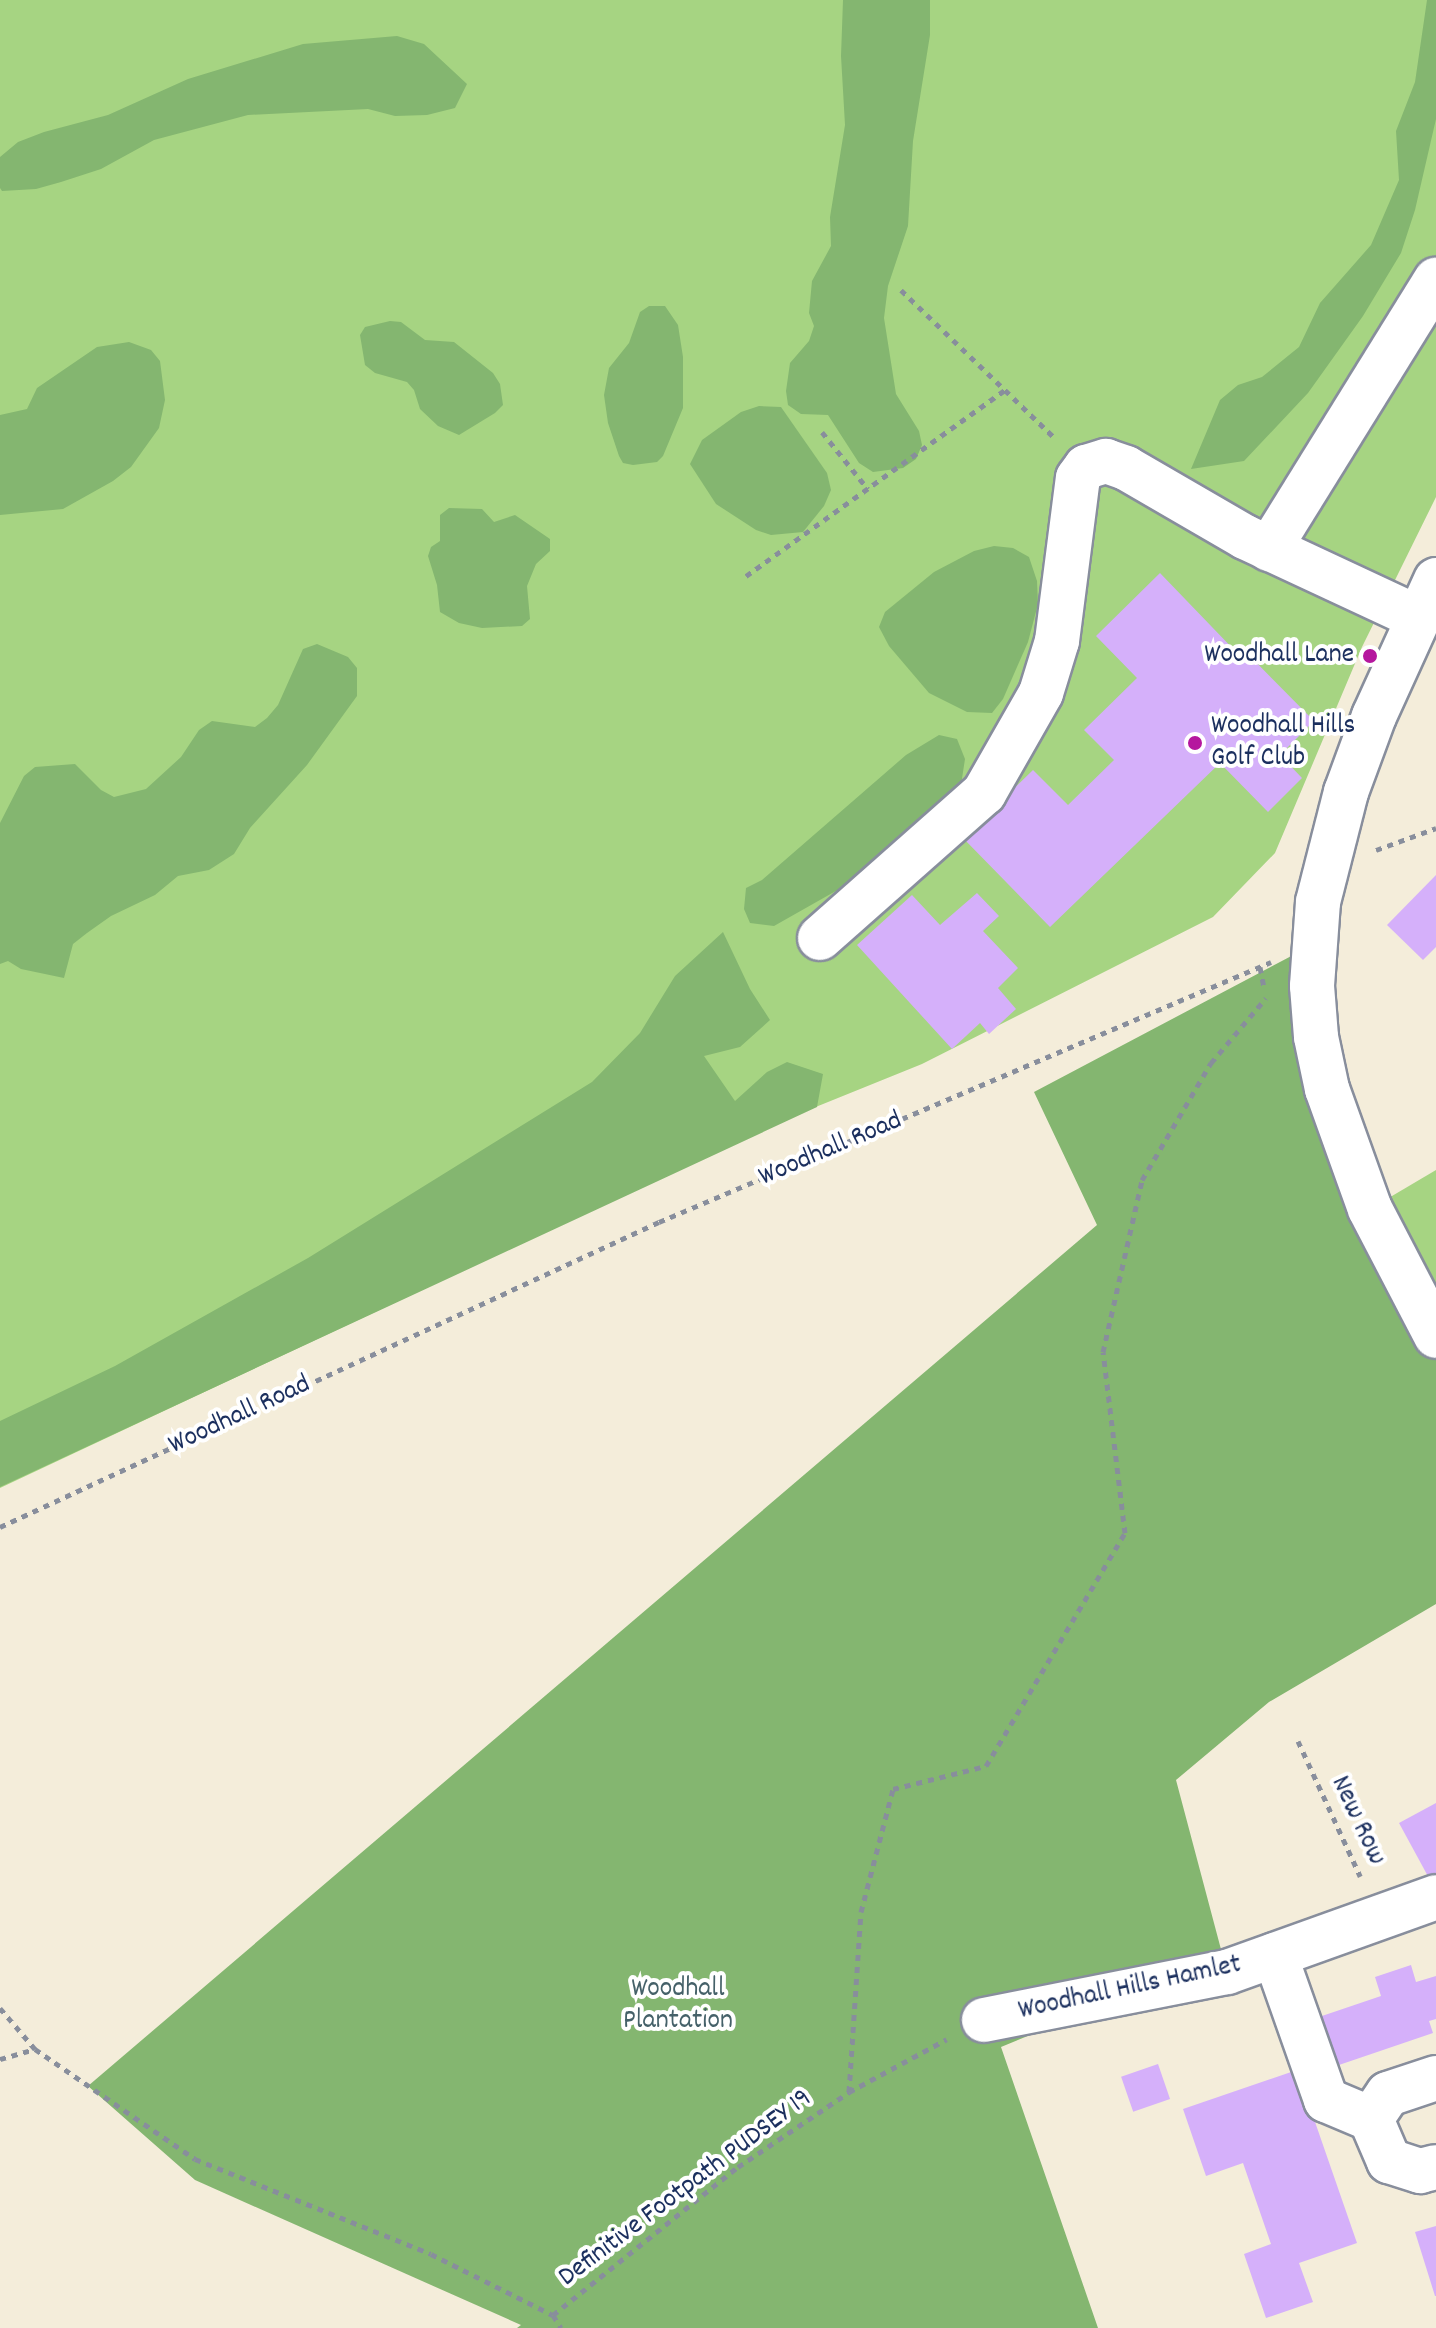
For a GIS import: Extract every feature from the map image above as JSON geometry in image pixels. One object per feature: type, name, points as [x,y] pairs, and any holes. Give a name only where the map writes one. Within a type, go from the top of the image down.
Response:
[{"type":"street","points":[[1269,549],[1436,280]]},
{"type":"street","points":[[820,938],[984,793],[1041,693],[1057,641],[1078,478],[1086,467],[1106,461],[1126,468],[1269,549],[1427,599],[1351,779],[1318,902],[1312,986],[1316,1037],[1327,1089],[1370,1209],[1436,1336]]},
{"type":"street","name":"Woodhall Hills Hamlet","points":[[984,2020],[1227,1972],[1436,1897]]},
{"type":"street","name":"Woodhall Hills Hamlet","points":[[1275,1955],[1326,2100],[1371,2119]]},
{"type":"street","points":[[1436,2078],[1388,2094],[1371,2119],[1389,2161],[1420,2171],[1436,2167]]},
{"type":"path","points":[[901,290],[1086,467]]},
{"type":"path","points":[[746,576],[1005,390]]},
{"type":"path","points":[[822,432],[868,489]]},
{"type":"path","points":[[1328,862],[1394,846],[1436,828]]},
{"type":"path","name":"Woodhall Road","points":[[0,1527],[659,1222],[1316,943]]},
{"type":"path","points":[[849,2092],[861,1912],[893,1789],[986,1766],[1125,1533],[1103,1352],[1142,1180],[1211,1063],[1266,999],[1260,967]]},
{"type":"path","name":"New Row","points":[[1298,1741],[1379,1917]]},
{"type":"path","points":[[0,2008],[35,2049],[195,2159],[431,2254],[553,2315]]},
{"type":"path","name":"Definitive Footpath PUDSEY 19","points":[[561,2328],[553,2315],[738,2167],[849,2092],[984,2020]]},
{"type":"path","points":[[0,2059],[35,2049]]},
{"type":"green space","name":"Woodhall Hills Golf Club","points":[[0,0],[1436,0],[1436,497],[1362,647],[1275,853],[1213,917],[922,1064],[786,1119],[0,1488]]},
{"type":"green space","points":[[843,0],[930,0],[930,35],[913,141],[908,226],[888,286],[884,318],[896,394],[919,431],[922,445],[916,459],[903,468],[873,472],[859,463],[828,415],[801,414],[788,405],[786,391],[790,363],[809,341],[814,326],[809,313],[812,281],[831,246],[830,217],[845,125],[841,56]]},
{"type":"green space","points":[[1427,0],[1436,0],[1436,119],[1415,210],[1401,253],[1363,316],[1308,393],[1244,461],[1191,469],[1220,400],[1238,385],[1262,377],[1299,347],[1320,303],[1371,245],[1399,180],[1396,131],[1415,82]]},
{"type":"green space","points":[[397,36],[424,44],[467,84],[455,108],[427,115],[395,116],[368,109],[248,115],[154,140],[101,169],[61,182],[36,189],[2,191],[0,188],[0,157],[18,142],[44,132],[108,115],[188,79],[303,44]]},
{"type":"green space","points":[[649,306],[665,306],[678,325],[683,357],[683,408],[663,456],[657,462],[633,465],[623,463],[619,456],[608,423],[604,395],[609,368],[629,343],[640,312]]},
{"type":"green space","points":[[390,321],[401,322],[425,340],[454,342],[493,373],[500,384],[503,405],[459,435],[438,426],[420,409],[414,390],[407,382],[375,373],[365,365],[360,335],[365,327]]},
{"type":"green space","points":[[129,342],[151,350],[160,361],[165,400],[159,428],[131,467],[113,481],[63,509],[0,515],[0,415],[27,409],[37,388],[97,347]]},
{"type":"green space","points":[[759,406],[781,407],[827,473],[831,490],[824,506],[803,532],[771,535],[756,530],[716,504],[690,464],[702,440],[741,412]]},
{"type":"green space","points":[[449,508],[482,509],[494,522],[515,515],[550,539],[550,551],[536,564],[527,586],[530,619],[522,626],[482,628],[459,623],[440,612],[437,585],[428,556],[431,547],[440,541],[440,515]]},
{"type":"green space","points":[[994,546],[1013,548],[1029,557],[1037,581],[1038,604],[1028,642],[1003,699],[992,713],[967,712],[929,693],[889,646],[879,627],[885,612],[934,572],[974,551]]},
{"type":"green space","points":[[317,644],[348,657],[357,668],[357,696],[307,765],[250,828],[234,854],[209,870],[178,876],[155,895],[111,916],[87,933],[73,944],[64,978],[21,969],[8,961],[0,964],[0,823],[24,776],[35,767],[75,764],[101,790],[114,797],[146,789],[181,757],[199,730],[212,721],[255,727],[267,718],[278,705],[303,649]]},
{"type":"green space","points":[[939,735],[957,739],[965,759],[961,785],[857,879],[774,926],[750,923],[744,909],[746,888],[762,880],[906,755]]},
{"type":"green space","points":[[723,932],[750,989],[770,1020],[740,1047],[704,1056],[735,1101],[767,1072],[787,1062],[823,1074],[817,1107],[0,1487],[0,1421],[115,1366],[308,1258],[592,1082],[640,1033],[675,976]]},
{"type":"green space","name":"Woodhall Plantation","points":[[1316,943],[1312,986],[1436,1336],[1436,1604],[1269,1702],[1176,1780],[1227,1972],[1140,1990],[1001,2047],[1098,2328],[517,2328],[521,2325],[195,2180],[88,2086],[1097,1225],[1034,1092]]},
{"type":"green space","points":[[1436,1170],[1436,1336],[1370,1209]]},
{"type":"building","name":"Woodhall Hills Golf Club","points":[[1160,573],[1238,654],[1243,649],[1314,721],[1280,755],[1302,778],[1268,812],[1220,763],[1050,927],[963,838],[1033,770],[1068,805],[1114,760],[1084,730],[1137,678],[1096,636]]},
{"type":"building","points":[[1436,875],[1436,947],[1423,960],[1387,925]]},
{"type":"building","points":[[977,893],[999,916],[983,931],[1018,968],[998,988],[1016,1009],[989,1034],[980,1023],[952,1049],[857,945],[912,895],[940,925]]},
{"type":"building","points":[[1436,1803],[1436,1877],[1430,1880],[1399,1823]]},
{"type":"building","points":[[1411,1965],[1416,1982],[1436,1976],[1436,2019],[1429,2021],[1433,2033],[1336,2066],[1319,2017],[1381,1996],[1375,1977]]},
{"type":"building","points":[[1158,2064],[1170,2099],[1133,2112],[1121,2077]]},
{"type":"building","points":[[1297,2070],[1357,2243],[1299,2263],[1313,2302],[1266,2318],[1244,2254],[1271,2244],[1243,2163],[1206,2176],[1183,2109]]},
{"type":"building","points":[[1436,2226],[1436,2296],[1435,2296],[1415,2232]]},
{"type":"place","name":"Woodhall Lane","points":[[1370,656]]},
{"type":"place","name":"Woodhall Hills Golf Club","points":[[1195,743]]}]
